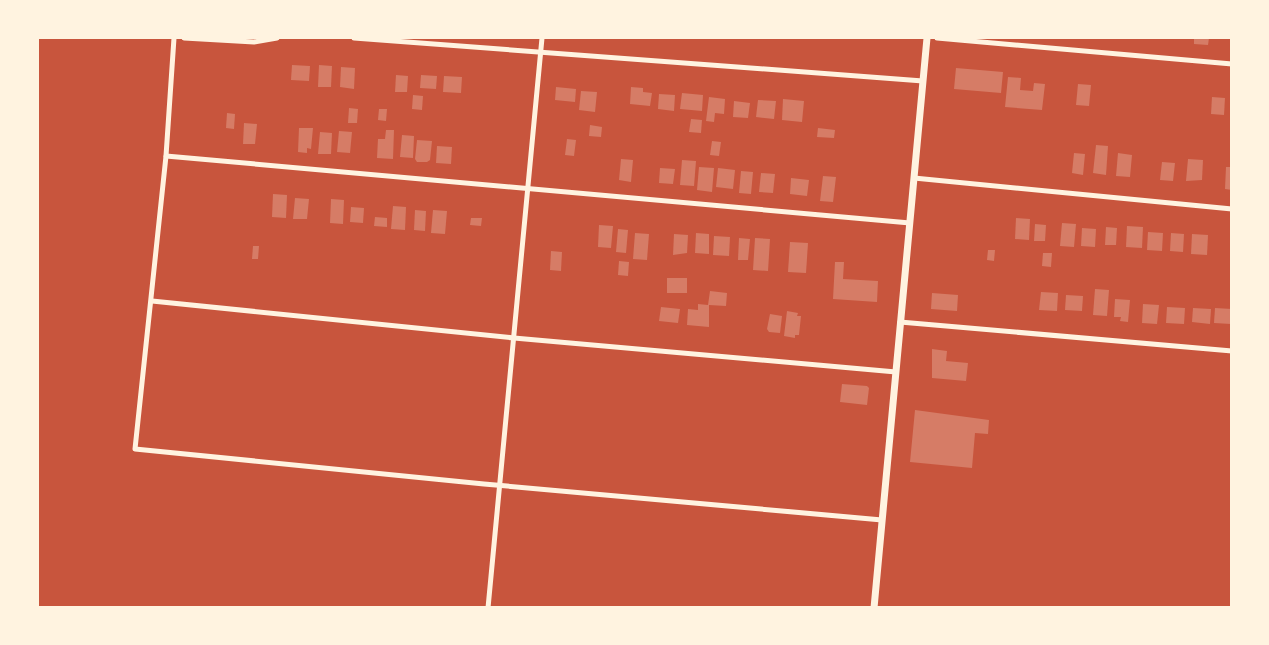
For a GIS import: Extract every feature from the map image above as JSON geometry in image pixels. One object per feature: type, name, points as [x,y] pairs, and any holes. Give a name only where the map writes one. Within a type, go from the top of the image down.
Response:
[{"type":"street","points":[[174,38],[166,156],[135,449],[500,486],[882,520]]},
{"type":"street","points":[[184,38],[254,42],[277,38]]},
{"type":"street","points":[[354,38],[923,82]]},
{"type":"street","points":[[488,608],[542,38]]},
{"type":"street","points":[[874,608],[927,38]]},
{"type":"street","points":[[937,38],[1232,64]]},
{"type":"street","points":[[166,156],[910,223]]},
{"type":"street","points":[[914,178],[1232,209]]},
{"type":"street","points":[[152,301],[514,338],[896,372]]},
{"type":"street","points":[[900,322],[1232,352]]},
{"type":"building","points":[[1194,38],[1209,38],[1208,45],[1194,44]]},
{"type":"building","points":[[292,65],[310,66],[309,81],[291,80]]},
{"type":"building","points":[[319,65],[332,66],[331,87],[318,87]]},
{"type":"building","points":[[341,67],[355,68],[354,89],[340,87]]},
{"type":"building","points":[[956,68],[1003,72],[1001,93],[954,89]]},
{"type":"building","points":[[396,75],[408,76],[407,92],[395,92]]},
{"type":"building","points":[[421,75],[437,76],[436,89],[420,88]]},
{"type":"building","points":[[444,76],[462,77],[461,93],[443,92]]},
{"type":"building","points":[[1008,77],[1021,78],[1020,90],[1033,91],[1034,83],[1045,84],[1042,110],[1005,107]]},
{"type":"building","points":[[1078,84],[1091,85],[1089,106],[1076,105]]},
{"type":"building","points":[[556,87],[576,89],[575,102],[555,100]]},
{"type":"building","points":[[631,87],[643,88],[643,92],[652,93],[650,106],[630,104]]},
{"type":"building","points":[[581,91],[597,92],[595,112],[579,110]]},
{"type":"building","points":[[682,93],[703,95],[702,111],[680,109]]},
{"type":"building","points":[[659,94],[675,95],[674,111],[658,109]]},
{"type":"building","points":[[413,95],[423,96],[422,110],[412,109]]},
{"type":"building","points":[[709,97],[725,99],[724,114],[715,113],[714,122],[706,121]]},
{"type":"building","points":[[1212,97],[1225,98],[1224,115],[1211,114]]},
{"type":"building","points":[[783,99],[804,101],[802,122],[782,120]]},
{"type":"building","points":[[758,100],[776,101],[774,119],[756,117]]},
{"type":"building","points":[[734,101],[750,103],[748,118],[733,117]]},
{"type":"building","points":[[349,108],[358,109],[357,123],[348,123]]},
{"type":"building","points":[[379,109],[387,109],[386,121],[378,120]]},
{"type":"building","points":[[227,113],[235,114],[234,129],[226,128]]},
{"type":"building","points":[[691,119],[702,120],[701,133],[689,132]]},
{"type":"building","points":[[244,123],[257,124],[255,144],[243,144]]},
{"type":"building","points":[[590,125],[602,127],[601,137],[589,136]]},
{"type":"building","points":[[299,128],[313,128],[311,149],[307,148],[307,153],[298,152]]},
{"type":"building","points":[[818,128],[835,130],[834,138],[817,137]]},
{"type":"building","points":[[386,130],[394,130],[393,159],[377,158],[378,139],[385,139]]},
{"type":"building","points":[[339,131],[352,132],[350,153],[337,152]]},
{"type":"building","points":[[320,132],[332,133],[331,154],[318,154]]},
{"type":"building","points":[[402,135],[414,136],[413,158],[400,157]]},
{"type":"building","points":[[567,139],[576,140],[574,156],[565,155]]},
{"type":"building","points":[[417,140],[432,141],[430,160],[427,162],[417,162],[415,159]]},
{"type":"building","points":[[712,141],[721,142],[719,156],[710,155]]},
{"type":"building","points":[[1096,145],[1108,146],[1106,175],[1093,173]]},
{"type":"building","points":[[437,146],[452,147],[451,164],[436,163]]},
{"type":"building","points":[[1074,153],[1085,154],[1083,175],[1072,173]]},
{"type":"building","points":[[1118,153],[1132,155],[1130,177],[1116,176]]},
{"type":"building","points":[[621,159],[633,160],[631,182],[619,180]]},
{"type":"building","points":[[1188,159],[1203,160],[1202,180],[1186,181]]},
{"type":"building","points":[[682,160],[696,161],[694,186],[680,185]]},
{"type":"building","points":[[1162,162],[1175,163],[1173,181],[1160,180]]},
{"type":"building","points":[[699,167],[714,168],[712,192],[697,190]]},
{"type":"building","points":[[1226,167],[1232,167],[1232,190],[1225,189]]},
{"type":"building","points":[[660,168],[675,169],[673,184],[659,183]]},
{"type":"building","points":[[718,168],[735,170],[733,189],[716,187]]},
{"type":"building","points":[[741,171],[753,172],[751,194],[739,193]]},
{"type":"building","points":[[761,173],[775,174],[773,193],[759,192]]},
{"type":"building","points":[[823,176],[836,177],[833,202],[820,201]]},
{"type":"building","points":[[791,178],[809,180],[807,196],[790,194]]},
{"type":"building","points":[[273,194],[287,195],[286,218],[272,217]]},
{"type":"building","points":[[295,198],[309,199],[307,219],[293,219]]},
{"type":"building","points":[[331,199],[344,200],[343,224],[330,223]]},
{"type":"building","points":[[393,206],[406,207],[405,230],[391,229]]},
{"type":"building","points":[[351,207],[364,208],[363,223],[350,222]]},
{"type":"building","points":[[415,210],[426,211],[425,231],[414,230]]},
{"type":"building","points":[[433,210],[447,211],[445,234],[431,233]]},
{"type":"building","points":[[375,217],[387,218],[387,227],[374,226]]},
{"type":"building","points":[[471,218],[482,218],[481,226],[470,225]]},
{"type":"building","points":[[1016,218],[1030,219],[1029,240],[1015,239]]},
{"type":"building","points":[[1062,223],[1076,224],[1074,247],[1060,246]]},
{"type":"building","points":[[1035,224],[1046,225],[1045,241],[1034,241]]},
{"type":"building","points":[[599,225],[613,226],[611,248],[598,247]]},
{"type":"building","points":[[1127,226],[1143,227],[1142,248],[1126,247]]},
{"type":"building","points":[[1106,227],[1117,228],[1116,245],[1105,245]]},
{"type":"building","points":[[1082,228],[1096,229],[1095,247],[1081,246]]},
{"type":"building","points":[[618,229],[628,230],[626,253],[616,252]]},
{"type":"building","points":[[1148,232],[1163,233],[1162,251],[1147,250]]},
{"type":"building","points":[[635,233],[649,234],[647,260],[633,259]]},
{"type":"building","points":[[696,233],[709,234],[709,254],[695,253]]},
{"type":"building","points":[[1171,233],[1184,234],[1183,252],[1170,251]]},
{"type":"building","points":[[674,234],[688,235],[687,253],[673,255]]},
{"type":"building","points":[[1192,234],[1208,235],[1207,255],[1191,254]]},
{"type":"building","points":[[714,236],[730,237],[729,256],[713,255]]},
{"type":"building","points":[[739,238],[750,239],[748,260],[738,260]]},
{"type":"building","points":[[755,238],[770,239],[768,271],[753,270]]},
{"type":"building","points":[[790,242],[808,243],[806,273],[788,272]]},
{"type":"building","points":[[253,246],[259,246],[258,259],[252,259]]},
{"type":"building","points":[[988,250],[995,250],[994,261],[987,260]]},
{"type":"building","points":[[551,251],[562,252],[561,271],[550,270]]},
{"type":"building","points":[[1043,253],[1052,253],[1051,267],[1042,266]]},
{"type":"building","points":[[619,261],[629,262],[628,276],[618,275]]},
{"type":"building","points":[[835,262],[844,262],[843,279],[878,281],[877,302],[833,299]]},
{"type":"building","points":[[667,278],[687,278],[687,293],[667,293]]},
{"type":"building","points":[[1095,289],[1109,290],[1107,316],[1093,315]]},
{"type":"building","points":[[710,291],[727,293],[726,306],[709,305],[709,327],[687,325],[688,309],[698,310],[698,304],[708,305]]},
{"type":"building","points":[[1041,292],[1058,293],[1057,311],[1039,310]]},
{"type":"building","points":[[932,293],[958,295],[957,311],[931,309]]},
{"type":"building","points":[[1066,295],[1083,296],[1082,311],[1065,310]]},
{"type":"building","points":[[1115,299],[1130,300],[1128,322],[1120,321],[1121,317],[1114,317]]},
{"type":"building","points":[[1143,304],[1159,305],[1157,324],[1142,323]]},
{"type":"building","points":[[661,307],[680,309],[678,323],[659,321]]},
{"type":"building","points":[[1167,307],[1185,308],[1184,324],[1166,323]]},
{"type":"building","points":[[1193,308],[1211,309],[1210,324],[1192,322]]},
{"type":"building","points":[[1215,308],[1232,309],[1231,324],[1214,323]]},
{"type":"building","points":[[787,311],[798,313],[797,316],[801,316],[799,335],[795,335],[795,338],[784,336]]},
{"type":"building","points":[[770,314],[782,316],[780,333],[769,332],[767,329]]},
{"type":"building","points":[[932,349],[947,351],[946,361],[968,363],[966,381],[932,378]]},
{"type":"building","points":[[842,384],[867,386],[869,388],[867,405],[840,402]]},
{"type":"building","points":[[915,410],[989,420],[988,434],[975,433],[972,468],[910,462]]}]
